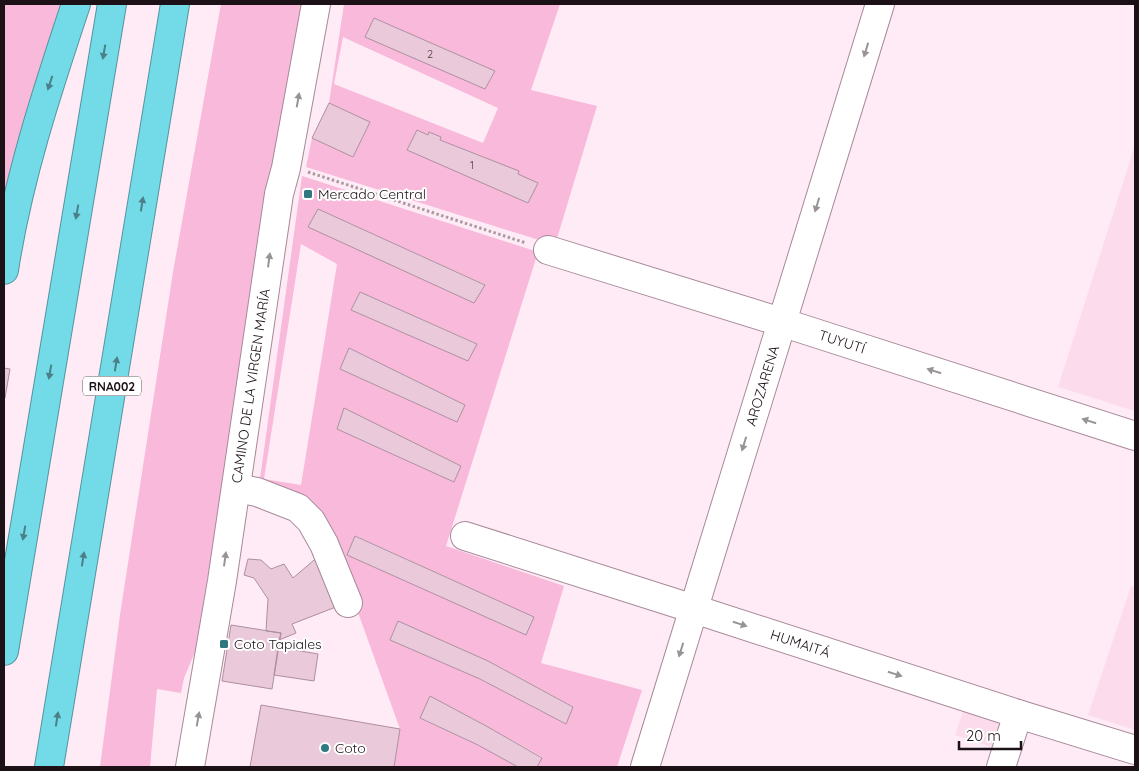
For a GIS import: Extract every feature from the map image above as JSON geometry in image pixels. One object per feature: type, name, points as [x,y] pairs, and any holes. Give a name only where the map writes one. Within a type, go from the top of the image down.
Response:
[{"type":"highway","points":[[4,270],[9,238],[40,115],[76,4]]},
{"type":"highway","points":[[4,651],[112,4]]},
{"type":"highway","name":"RNA002","points":[[49,767],[175,4]]},
{"type":"street","name":"CAMINO DE LA VIRGEN MARÍA","points":[[190,767],[222,581],[279,194],[286,168],[316,4]]},
{"type":"street","name":"AROZARENA","points":[[645,767],[880,4]]},
{"type":"street","name":"TUYUTÍ","points":[[548,250],[781,322],[1135,436]]},
{"type":"street","points":[[236,488],[257,492],[298,508],[312,520],[348,603]]},
{"type":"street","name":"HUMAITÁ","points":[[465,536],[1135,750]]},
{"type":"street","points":[[1001,767],[1018,714]]},
{"type":"path","points":[[286,168],[314,174],[548,250]]},
{"type":"shaded area","points":[[4,4],[67,4],[4,234]]},
{"type":"shaded area","points":[[221,4],[305,4],[195,652],[184,678],[181,693],[157,689],[150,767],[100,767],[120,615],[173,272]]},
{"type":"shaded area","points":[[344,4],[560,4],[531,90],[597,106],[555,245],[306,167],[312,138],[353,157],[370,122],[329,103]],"holes":[[[374,18],[495,71],[485,89],[366,37]],[[343,37],[498,108],[483,143],[334,84]],[[417,131],[428,135],[430,132],[441,137],[440,140],[519,172],[518,174]]]},
{"type":"shaded area","points":[[1135,145],[1135,411],[1058,387]]},
{"type":"shaded area","points":[[302,176],[538,252],[446,546],[564,586],[541,663],[642,690],[617,767],[537,767],[542,757],[430,696],[421,719],[478,745],[518,767],[394,767],[400,729],[325,521],[259,486]],"holes":[[[318,209],[484,285],[309,227]],[[301,244],[337,264],[301,485],[264,479]],[[360,292],[476,343],[468,361],[351,310]],[[349,348],[465,405],[457,422],[340,369]],[[345,409],[461,466],[454,482],[337,429]],[[356,536],[534,617],[526,635],[347,555]],[[398,621],[488,661],[572,706],[566,724],[480,679],[390,640]]]},
{"type":"shaded area","points":[[1131,586],[1135,587],[1135,730],[1088,715]]},
{"type":"shaded area","points":[[966,702],[995,715],[999,723],[1000,732],[995,748],[955,735]]},
{"type":"building","points":[[374,18],[495,71],[485,89],[365,37]]},
{"type":"building","points":[[329,103],[370,122],[353,157],[312,138]]},
{"type":"building","points":[[417,130],[428,135],[429,132],[441,137],[440,140],[519,171],[518,174],[538,183],[528,203],[407,150]]},
{"type":"building","points":[[318,209],[485,285],[474,303],[308,227]]},
{"type":"building","points":[[360,292],[477,344],[468,361],[351,310]]},
{"type":"building","points":[[349,348],[465,405],[457,422],[340,369]]},
{"type":"building","points":[[4,368],[10,369],[5,398],[4,398]]},
{"type":"building","points":[[344,408],[461,466],[454,482],[337,429]]},
{"type":"building","points":[[355,536],[534,617],[526,635],[347,555]]},
{"type":"building","points":[[320,555],[341,605],[292,624],[296,633],[279,640],[281,633],[266,631],[268,599],[254,578],[244,575],[248,559],[261,560],[271,569],[284,564],[293,578]]},
{"type":"building","points":[[398,621],[488,661],[573,707],[566,724],[480,679],[390,640]]},
{"type":"building","points":[[231,625],[281,633],[272,689],[222,681]]},
{"type":"building","points":[[278,647],[318,654],[314,681],[274,675]]},
{"type":"building","points":[[430,696],[542,758],[537,767],[518,767],[478,745],[420,718]]},
{"type":"building","name":"Coto","points":[[261,705],[400,729],[394,767],[250,767]]},
{"type":"place","name":"Mercado Central","points":[[308,194]]},
{"type":"place","name":"Coto Tapiales","points":[[224,644]]},
{"type":"place","name":"Coto","points":[[325,748]]}]
